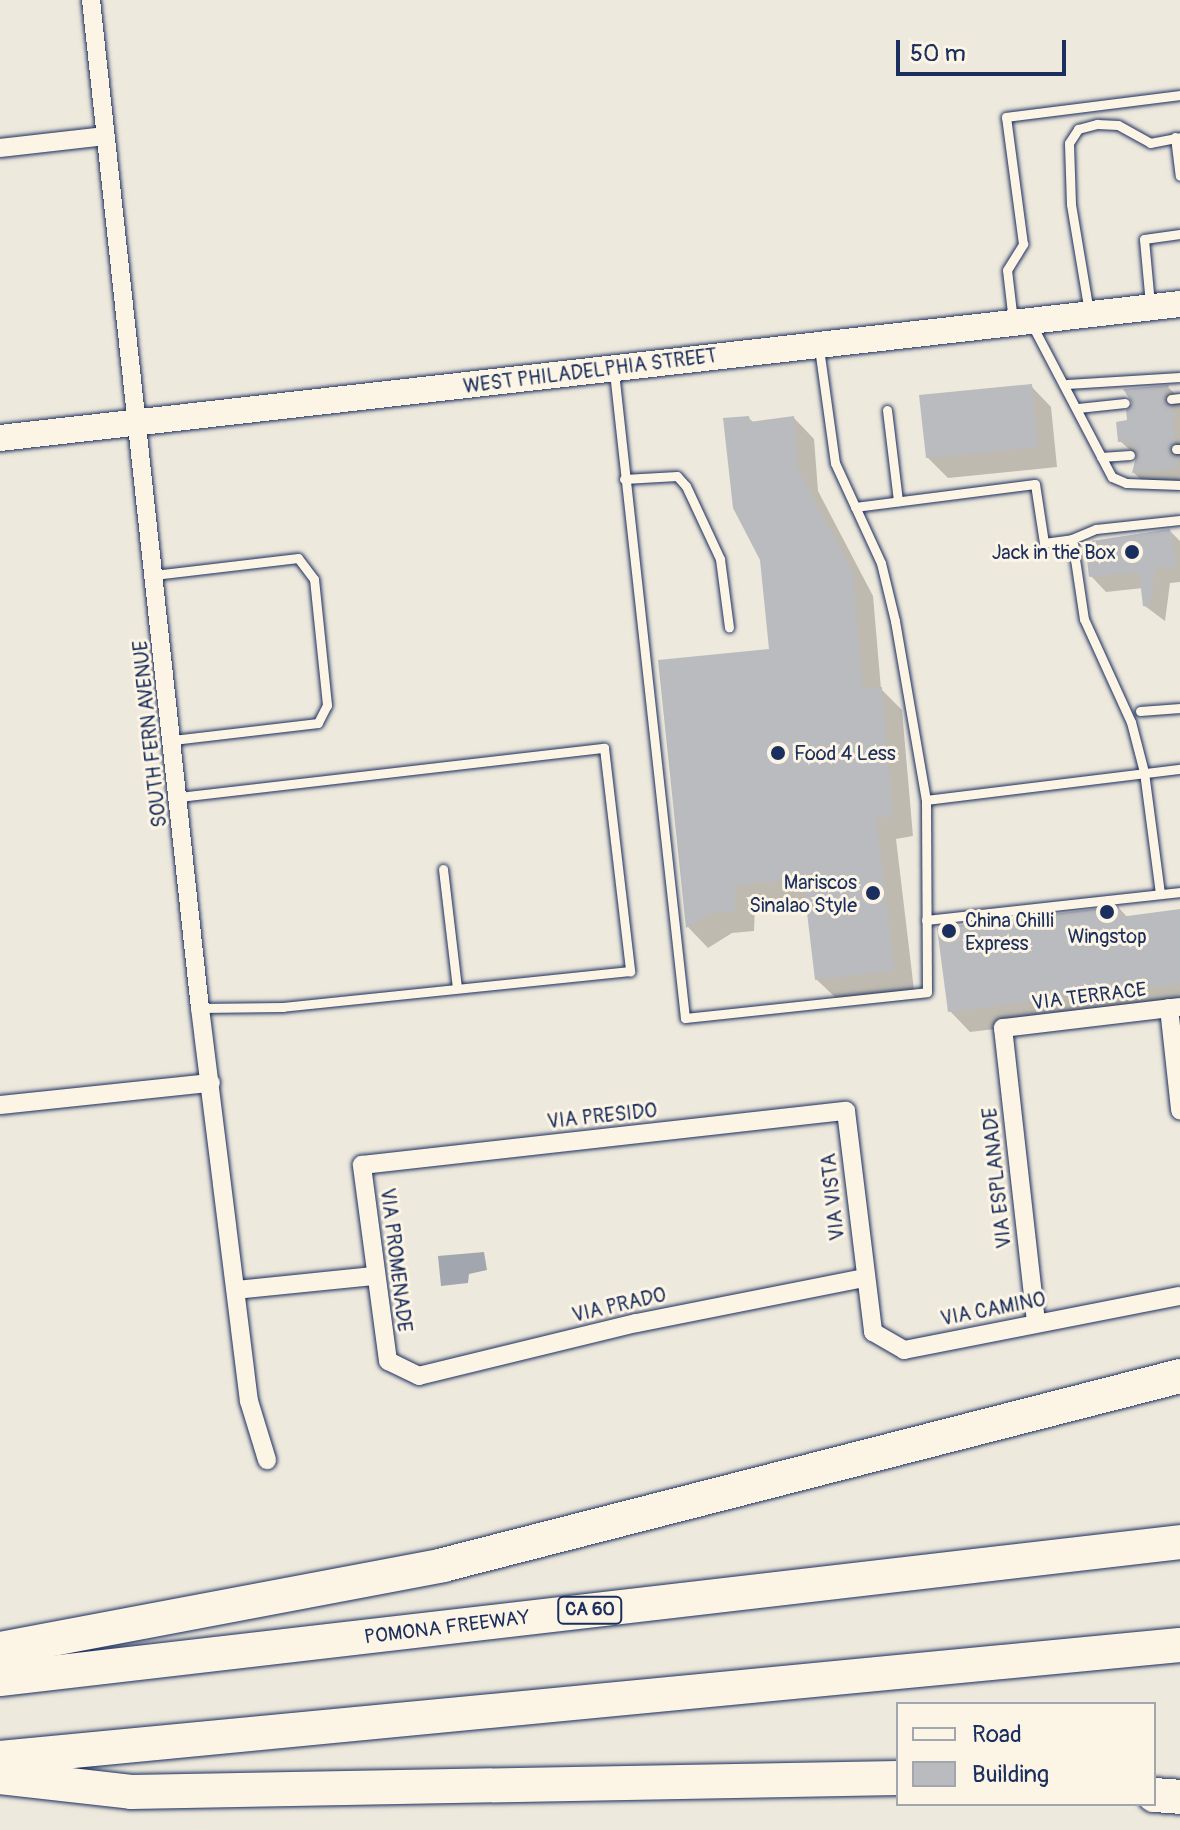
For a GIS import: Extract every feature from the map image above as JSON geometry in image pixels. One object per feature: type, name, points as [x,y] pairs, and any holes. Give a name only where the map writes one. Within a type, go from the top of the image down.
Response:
[{"type":"highway","points":[[0,1649],[443,1565],[1180,1376]]},
{"type":"highway","name":"POMONA FREEWAY","points":[[0,1679],[1180,1542]]},
{"type":"highway","points":[[0,1758],[1180,1645]]},
{"type":"highway","points":[[0,1777],[131,1792],[896,1778]]},
{"type":"highway","points":[[1156,1795],[1180,1797]]},
{"type":"main road","name":"WEST PHILADELPHIA STREET","points":[[0,438],[1180,304]]},
{"type":"street","name":"SOUTH FERN AVENUE","points":[[91,0],[200,1008],[249,1401],[267,1460]]},
{"type":"street","points":[[0,148],[105,136]]},
{"type":"street","points":[[1174,1008],[1180,1110]]},
{"type":"street","name":"VIA TERRACE","points":[[1003,1028],[1174,1008]]},
{"type":"street","name":"VIA ESPLANADE","points":[[1003,1028],[1036,1322]]},
{"type":"street","points":[[0,1105],[211,1083]]},
{"type":"street","name":"VIA PRESIDO","points":[[362,1165],[846,1111]]},
{"type":"street","name":"VIA VISTA","points":[[846,1111],[864,1278]]},
{"type":"street","name":"VIA PROMENADE","points":[[362,1165],[374,1276],[388,1361]]},
{"type":"street","points":[[236,1290],[374,1276]]},
{"type":"street","name":"VIA CAMINO","points":[[864,1278],[873,1332],[904,1350],[1180,1296]]},
{"type":"street","name":"VIA PRADO","points":[[388,1361],[419,1376],[636,1323],[864,1278]]},
{"type":"lane","points":[[1180,95],[1006,117],[1023,244],[1007,270],[1021,321],[1067,384],[1112,477],[1126,483],[1180,485]]},
{"type":"lane","points":[[1089,314],[1071,204],[1069,143],[1078,129],[1097,124],[1118,125],[1150,143],[1178,137],[1180,176]]},
{"type":"lane","points":[[1150,307],[1144,239],[1180,234]]},
{"type":"lane","points":[[613,368],[685,1018],[927,992],[926,800],[895,621],[881,563],[835,463],[818,345]]},
{"type":"lane","points":[[1067,384],[1180,377]]},
{"type":"lane","points":[[1078,408],[1125,403]]},
{"type":"lane","points":[[887,410],[898,501]]},
{"type":"lane","points":[[1101,457],[1130,455]]},
{"type":"lane","points":[[624,479],[677,476],[686,486],[720,559],[729,627]]},
{"type":"lane","points":[[855,507],[1035,484],[1044,543],[1072,539],[1096,529],[1180,520]]},
{"type":"lane","points":[[1072,539],[1084,619],[1131,722],[1144,772],[1160,894]]},
{"type":"lane","points":[[154,575],[298,558],[314,579],[327,705],[318,723],[173,740]]},
{"type":"lane","points":[[1140,711],[1180,708]]},
{"type":"lane","points":[[179,797],[604,748],[630,971],[283,1007],[200,1008]]},
{"type":"lane","points":[[926,800],[1180,769]]},
{"type":"lane","points":[[443,869],[457,988]]},
{"type":"lane","points":[[926,920],[1180,892]]},
{"type":"shaded area","points":[[484,1252],[487,1270],[469,1274],[468,1283],[441,1286],[438,1256]]},
{"type":"building","points":[[1032,384],[1038,447],[926,458],[919,395]]},
{"type":"building","points":[[1169,385],[1164,399],[1172,406],[1175,442],[1169,450],[1177,456],[1178,468],[1132,473],[1137,452],[1129,441],[1118,442],[1116,422],[1127,420],[1126,410],[1132,403],[1123,389]]},
{"type":"building","name":"Food 4 Less","points":[[749,416],[750,422],[794,416],[798,469],[853,573],[863,689],[882,687],[893,816],[876,819],[895,970],[815,980],[803,879],[735,885],[735,911],[711,913],[686,928],[658,660],[769,649],[760,560],[733,508],[723,418]]},
{"type":"building","name":"Jack in the Box","points":[[1170,529],[1177,566],[1155,568],[1150,607],[1143,606],[1139,572],[1089,577],[1085,542]]},
{"type":"building","points":[[1119,906],[1120,917],[1180,909],[1180,984],[948,1012],[937,928]]},
{"type":"place","name":"Jack in the Box","points":[[1132,552]]},
{"type":"place","name":"Food 4 Less","points":[[778,753]]},
{"type":"place","name":"Mariscos Sinalao Style","points":[[873,893]]},
{"type":"place","name":"Wingstop","points":[[1107,912]]},
{"type":"place","name":"China Chilli Express","points":[[949,931]]}]
